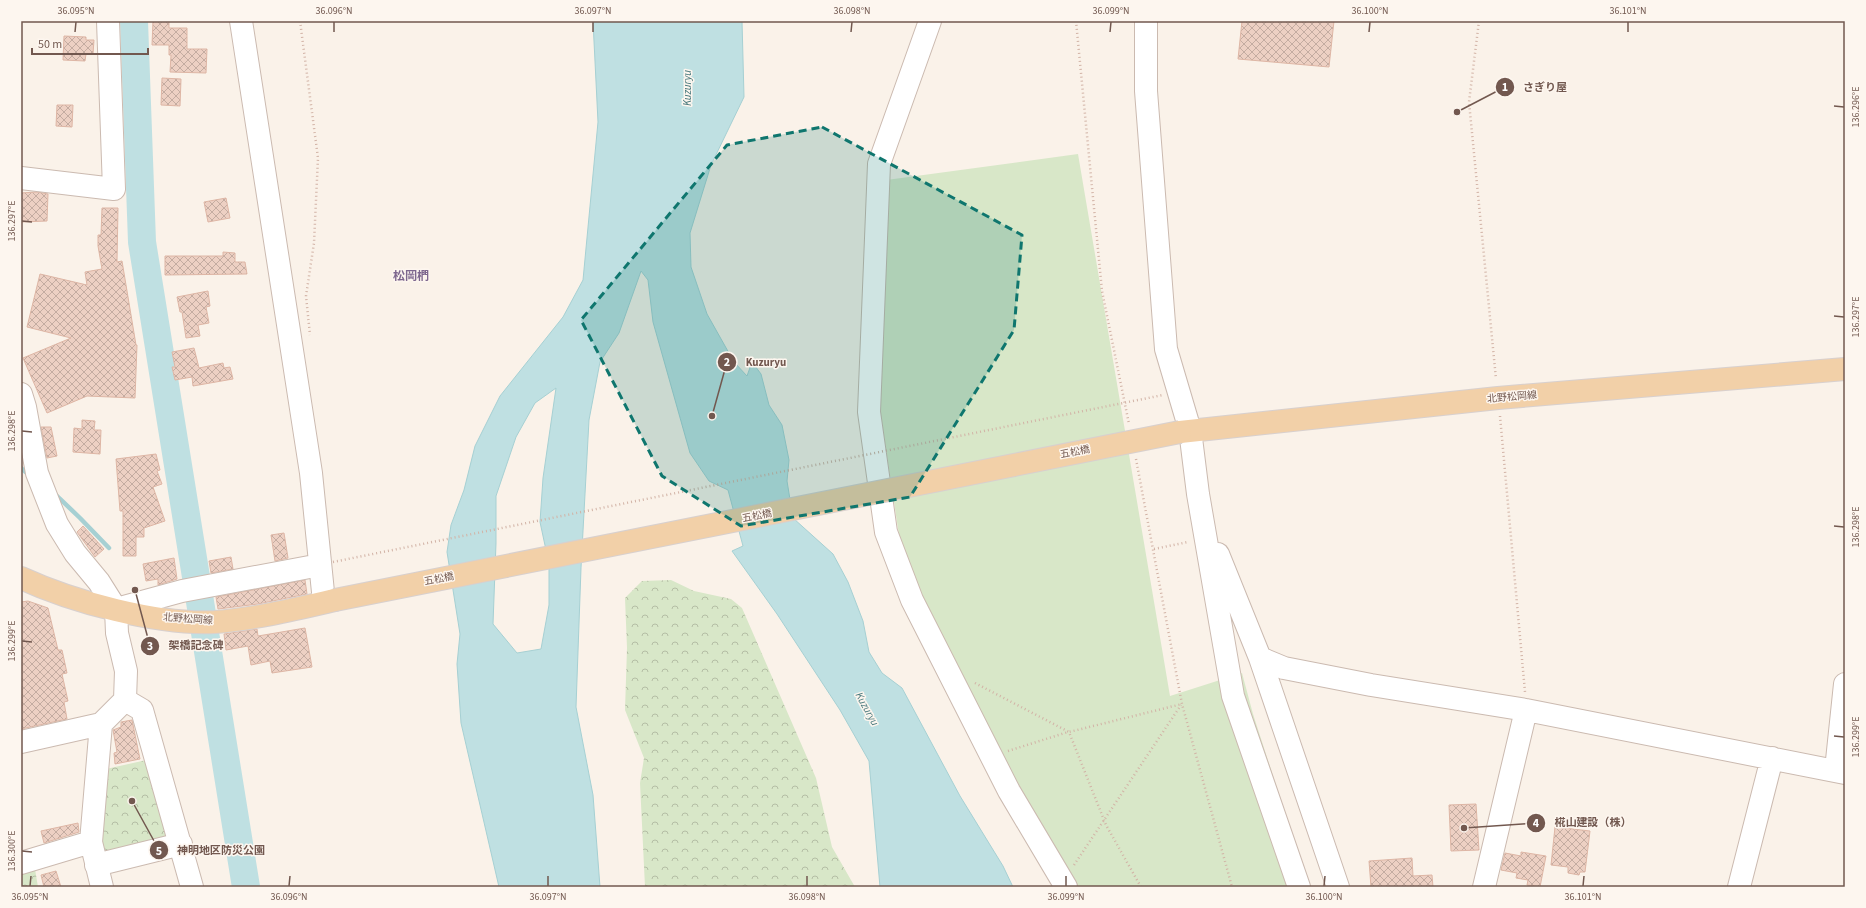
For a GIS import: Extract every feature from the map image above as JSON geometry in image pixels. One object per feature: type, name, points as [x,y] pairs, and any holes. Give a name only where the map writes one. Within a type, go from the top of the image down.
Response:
[{"type":"main road","name":"北野松岡線","points":[[1185,431],[1498,398],[1845,369]]},
{"type":"main road","name":"五松橋","points":[[329,601],[1185,431]]},
{"type":"main road","name":"北野松岡線","points":[[21,578],[41,587],[73,598],[116,609],[187,621],[214,622],[253,617],[329,601]]},
{"type":"street","points":[[21,178],[114,189],[108,21]]},
{"type":"street","points":[[227,21],[231,31],[242,31],[311,473],[329,560],[329,601]]},
{"type":"street","points":[[930,21],[879,164],[869,412],[886,532],[912,600],[1009,791],[1064,884]]},
{"type":"street","points":[[1146,21],[1146,91],[1166,348],[1202,514],[1233,696],[1299,887]]},
{"type":"street","points":[[21,394],[38,472],[57,524],[75,554],[98,582],[116,609],[117,633],[126,671],[125,700],[101,724],[21,742]]},
{"type":"street","points":[[1202,514],[1260,658],[1338,887]]},
{"type":"street","points":[[116,609],[203,586],[329,560]]},
{"type":"street","points":[[1260,658],[1284,668],[1299,671],[1371,685],[1526,710],[1841,771],[1845,684]]},
{"type":"street","points":[[125,700],[142,710],[192,887]]},
{"type":"street","points":[[1484,887],[1526,710]]},
{"type":"street","points":[[101,724],[91,842],[102,887]]},
{"type":"street","points":[[1739,887],[1772,758]]},
{"type":"street","points":[[21,862],[91,842]]},
{"type":"street","points":[[96,865],[181,844]]},
{"type":"path","points":[[300,21],[318,158],[314,243],[306,296],[311,343]]},
{"type":"path","points":[[1076,21],[1102,291],[1130,432]]},
{"type":"path","points":[[1479,21],[1469,102],[1498,398],[1526,710]]},
{"type":"path","points":[[329,560],[1163,395]]},
{"type":"path","points":[[1135,455],[1182,704],[1232,887]]},
{"type":"path","points":[[1153,549],[1206,538]]},
{"type":"path","points":[[974,683],[1069,732],[1106,825],[1141,887]]},
{"type":"path","points":[[991,756],[1069,732],[1182,704]]},
{"type":"path","points":[[1064,884],[1182,704]]},
{"type":"highlighted area","points":[[822,127],[1022,235],[1014,330],[910,497],[741,526],[662,476],[581,320],[727,145]]},
{"type":"green space","points":[[1078,154],[1170,696],[1242,673],[1253,714],[1309,887],[1073,887],[907,588],[879,403],[879,181]]},
{"type":"green space","points":[[671,580],[694,591],[731,599],[742,608],[816,778],[832,847],[855,887],[645,887],[640,783],[644,758],[625,710],[627,648],[625,598],[642,581]]},
{"type":"green space","points":[[151,759],[172,836],[104,854],[98,832],[106,769]]},
{"type":"green space","points":[[35,869],[38,887],[21,887],[21,873]]},
{"type":"water","points":[[593,21],[742,21],[744,97],[711,165],[690,233],[691,267],[707,314],[734,362],[747,376],[752,362],[761,374],[769,405],[782,425],[789,460],[787,481],[793,518],[833,554],[848,582],[863,621],[869,652],[882,673],[902,688],[960,796],[1003,866],[1013,887],[880,887],[869,761],[840,710],[777,614],[732,551],[743,546],[728,490],[709,481],[690,453],[653,322],[648,280],[641,271],[619,333],[600,362],[589,420],[581,568],[576,707],[593,795],[600,887],[499,887],[461,723],[457,664],[460,634],[447,552],[451,525],[464,490],[475,446],[500,396],[563,317],[583,280],[598,122]],"holes":[[[556,388],[543,478],[540,522],[549,564],[549,605],[541,649],[517,653],[493,624],[496,496],[516,437],[535,403]]]},
{"type":"building","points":[[153,21],[169,21],[169,28],[187,28],[187,49],[207,49],[206,73],[170,72],[171,55],[169,55],[169,45],[152,45]]},
{"type":"building","points":[[1242,21],[1334,21],[1329,67],[1238,59]]},
{"type":"building","points":[[64,36],[86,37],[86,40],[94,40],[93,54],[86,54],[85,61],[63,60]]},
{"type":"building","points":[[162,78],[181,79],[180,106],[161,105]]},
{"type":"building","points":[[57,105],[73,105],[72,127],[56,126]]},
{"type":"building","points":[[37,192],[48,194],[47,221],[21,222],[21,193]]},
{"type":"building","points":[[226,198],[230,218],[208,222],[204,202]]},
{"type":"building","points":[[102,208],[118,208],[117,262],[122,261],[137,345],[135,398],[87,396],[47,413],[23,358],[71,338],[27,327],[40,274],[87,285],[85,272],[102,269],[98,246],[98,235],[101,235]]},
{"type":"building","points":[[223,252],[235,253],[235,262],[245,262],[247,274],[165,275],[165,256],[223,256]]},
{"type":"building","points":[[208,291],[210,306],[206,307],[209,323],[198,325],[200,336],[186,338],[182,312],[180,312],[177,297]]},
{"type":"building","points":[[194,348],[199,368],[223,363],[224,368],[230,367],[233,379],[193,386],[192,377],[175,380],[172,367],[175,367],[172,352]]},
{"type":"building","points":[[82,420],[95,421],[94,430],[101,430],[100,454],[73,452],[74,428],[82,429]]},
{"type":"building","points":[[41,427],[51,427],[57,456],[47,458]]},
{"type":"building","points":[[156,454],[160,470],[157,471],[162,484],[153,487],[165,521],[144,528],[144,537],[136,537],[136,556],[123,556],[123,511],[120,511],[116,459]]},
{"type":"building","points":[[83,526],[104,549],[95,557],[77,532]]},
{"type":"building","points":[[284,533],[288,558],[275,561],[271,535]]},
{"type":"building","points":[[231,557],[233,569],[211,573],[209,561]]},
{"type":"building","points":[[174,558],[177,579],[158,585],[158,579],[146,581],[143,564]]},
{"type":"building","points":[[305,580],[307,594],[258,604],[218,609],[216,597]]},
{"type":"building","points":[[28,601],[48,608],[58,650],[62,650],[67,673],[62,674],[68,701],[64,702],[67,719],[21,729],[21,602]]},
{"type":"building","points":[[305,628],[312,667],[272,673],[270,661],[251,665],[248,646],[226,650],[224,634],[257,629],[258,636]]},
{"type":"building","points":[[132,720],[140,759],[115,764],[114,753],[117,752],[113,730],[121,727],[121,722]]},
{"type":"building","points":[[1476,804],[1479,850],[1451,851],[1449,805]]},
{"type":"building","points":[[78,823],[79,832],[44,843],[41,831]]},
{"type":"building","points":[[1555,827],[1590,831],[1585,872],[1580,872],[1579,875],[1568,873],[1568,867],[1551,865]]},
{"type":"building","points":[[1521,852],[1546,856],[1540,887],[1527,885],[1528,880],[1516,878],[1517,873],[1501,870],[1505,853],[1521,856]]},
{"type":"building","points":[[1412,858],[1413,876],[1432,875],[1433,887],[1371,887],[1369,861]]},
{"type":"building","points":[[56,871],[61,887],[44,887],[41,875]]},
{"type":"waterway","points":[[134,21],[142,242],[246,887]]},
{"type":"waterway","points":[[21,468],[28,474]]},
{"type":"waterway","points":[[56,495],[109,548]]},
{"type":"place","name":"さぎり屋","points":[[1457,112]]},
{"type":"place","name":"Kuzuryu","points":[[712,416]]},
{"type":"place","name":"架橋記念碑","points":[[135,590]]},
{"type":"place","name":"神明地区防災公園","points":[[132,801]]},
{"type":"place","name":"椛山建設（株）","points":[[1464,828]]},
{"type":"district","name":"松岡椚","points":[[411,276]]}]
